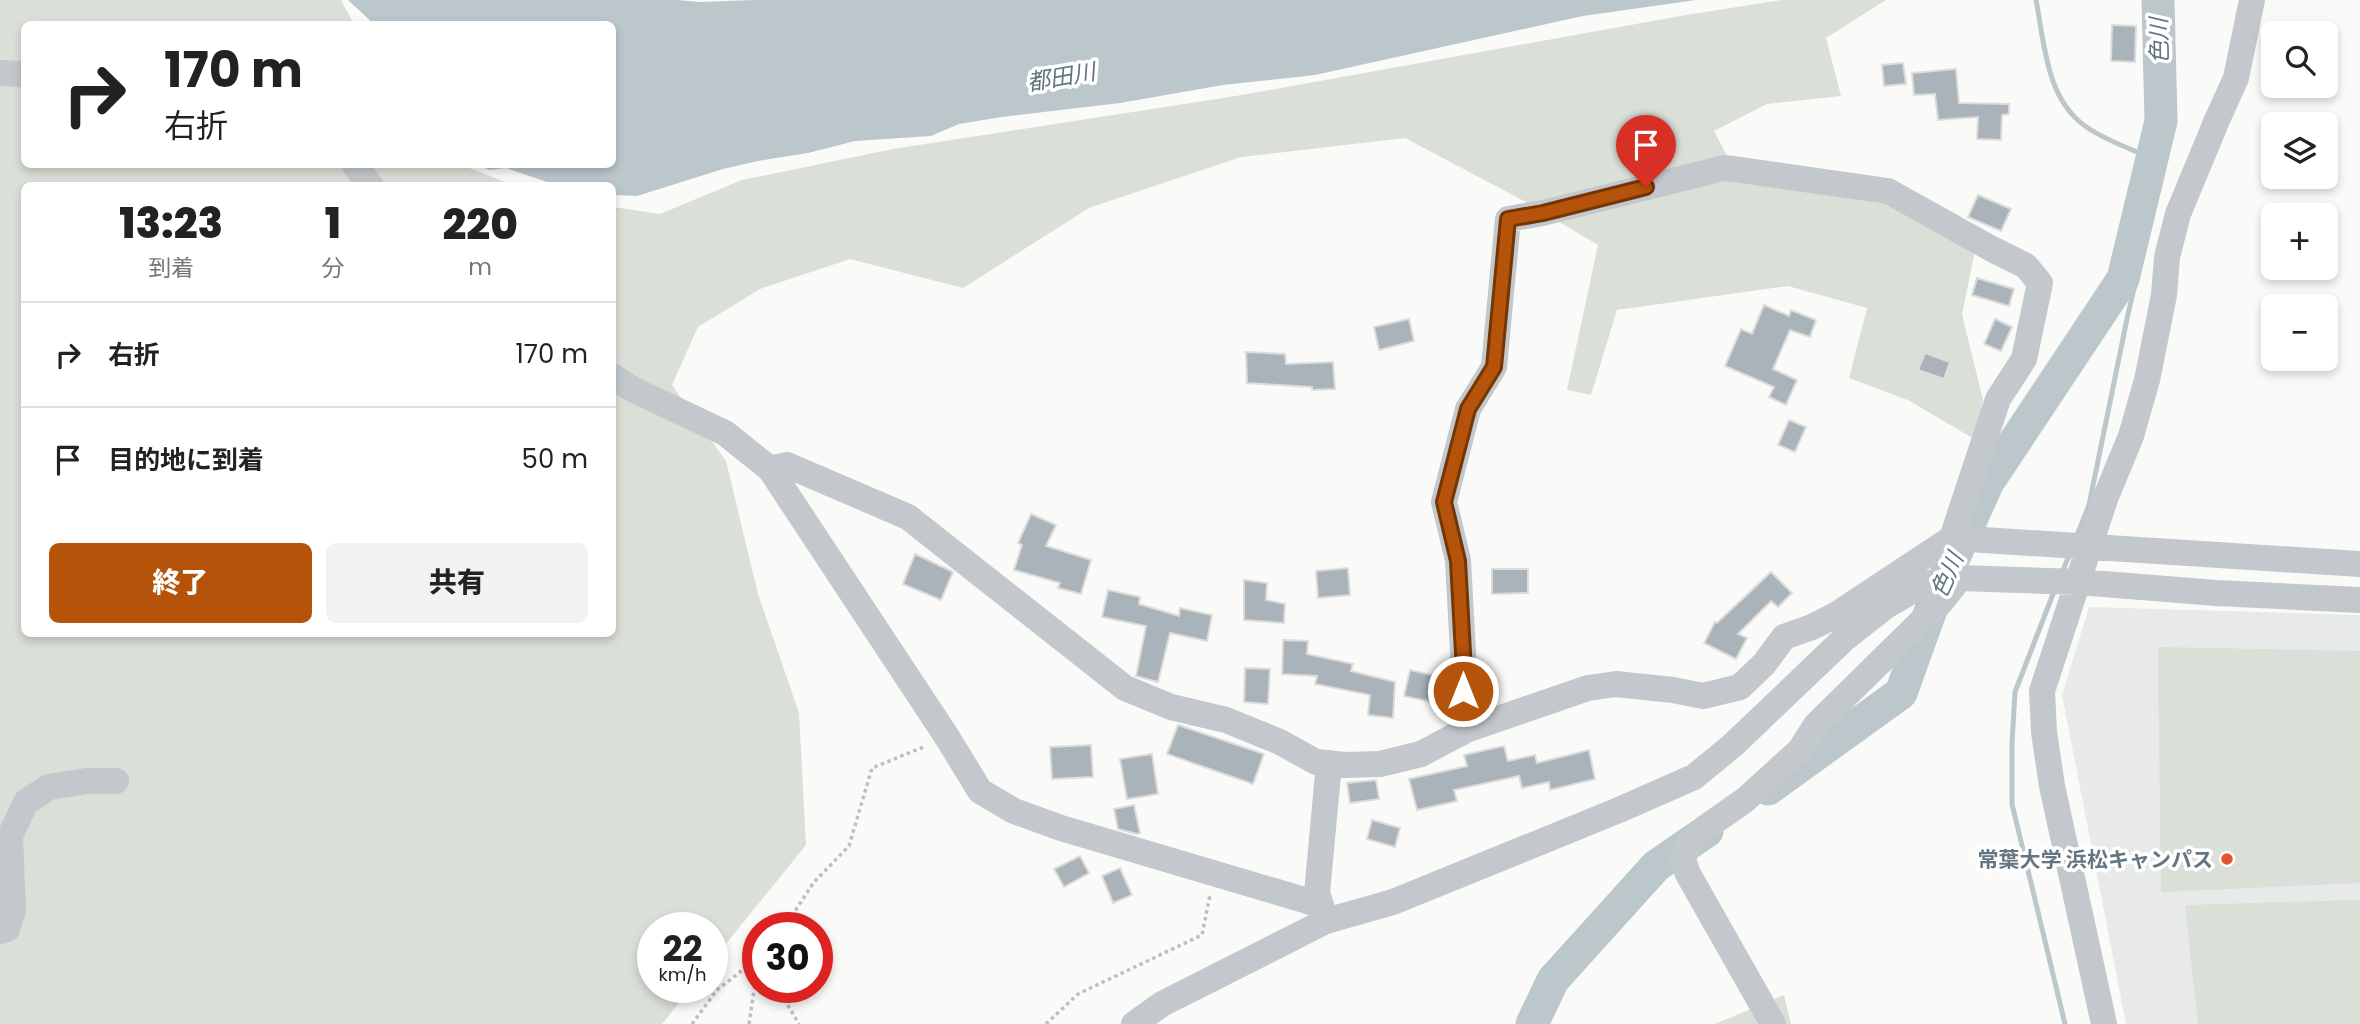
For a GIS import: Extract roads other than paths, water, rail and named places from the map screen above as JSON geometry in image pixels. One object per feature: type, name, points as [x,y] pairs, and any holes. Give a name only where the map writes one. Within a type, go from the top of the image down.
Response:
[{"type":"street","points":[[2104,1024],[2052,786],[2043,732],[2042,691],[2105,499],[2131,436],[2147,380],[2164,295],[2167,257],[2178,214],[2236,78],[2252,0]]},
{"type":"street","points":[[0,73],[21,74]]},
{"type":"street","points":[[357,168],[368,182]]},
{"type":"street","points":[[1461,733],[1464,671],[1458,561],[1444,502],[1468,409],[1494,367],[1508,219],[1543,213],[1724,168],[1888,191],[2026,266],[2040,283],[2024,359],[1998,399],[1952,538]]},
{"type":"street","points":[[616,379],[632,389],[725,433],[770,469],[980,791],[1014,811],[1061,828],[1214,874],[1323,913]]},
{"type":"street","points":[[770,469],[786,465],[908,517],[1125,688],[1171,706],[1226,720],[1280,741],[1316,762],[1329,763],[1380,764],[1421,754],[1461,733],[1588,688],[1616,684],[1703,696],[1740,687],[1764,664],[1784,636],[1834,616],[1952,538],[2360,564]]},
{"type":"street","points":[[1773,1024],[1696,890],[1684,860],[1688,844],[1704,828],[1762,786],[1800,750],[1816,725],[1941,602],[1960,578]]},
{"type":"street","points":[[1134,1024],[1162,1004],[1323,913],[1394,902],[1694,777],[1733,745],[1844,639],[1886,606],[1924,584],[1960,578],[2079,582],[2216,593],[2360,600]]},
{"type":"street","points":[[1323,913],[1317,893],[1329,763]]},
{"type":"street","points":[[0,931],[7,929],[13,911],[10,836],[26,802],[49,787],[86,781],[116,781]]},
{"type":"water","name":"都田川","points":[[348,0],[1696,0],[1583,16],[1315,75],[1223,85],[1120,103],[1002,117],[959,124],[931,136],[855,141],[723,169],[637,196],[616,195],[616,182],[547,182],[506,168],[616,168],[616,21],[371,21]]},
{"type":"waterway","points":[[2036,0],[2045,54],[2056,89],[2065,105],[2076,119],[2091,130],[2155,160],[2160,179],[2128,314],[2089,505],[2076,538]]},
{"type":"waterway","name":"色川","points":[[1768,789],[1901,693],[1933,604],[1988,482],[2123,279],[2161,121],[2158,0]]},
{"type":"waterway","points":[[2062,573],[2070,553]]},
{"type":"waterway","points":[[2055,589],[2015,692],[2012,804],[2065,1024]]},
{"type":"waterway","name":"色川","points":[[1532,1024],[1553,980],[1656,866],[1707,831]]},
{"type":"place","name":"常葉大学 浜松キャンパス","points":[[2227,859]]}]
